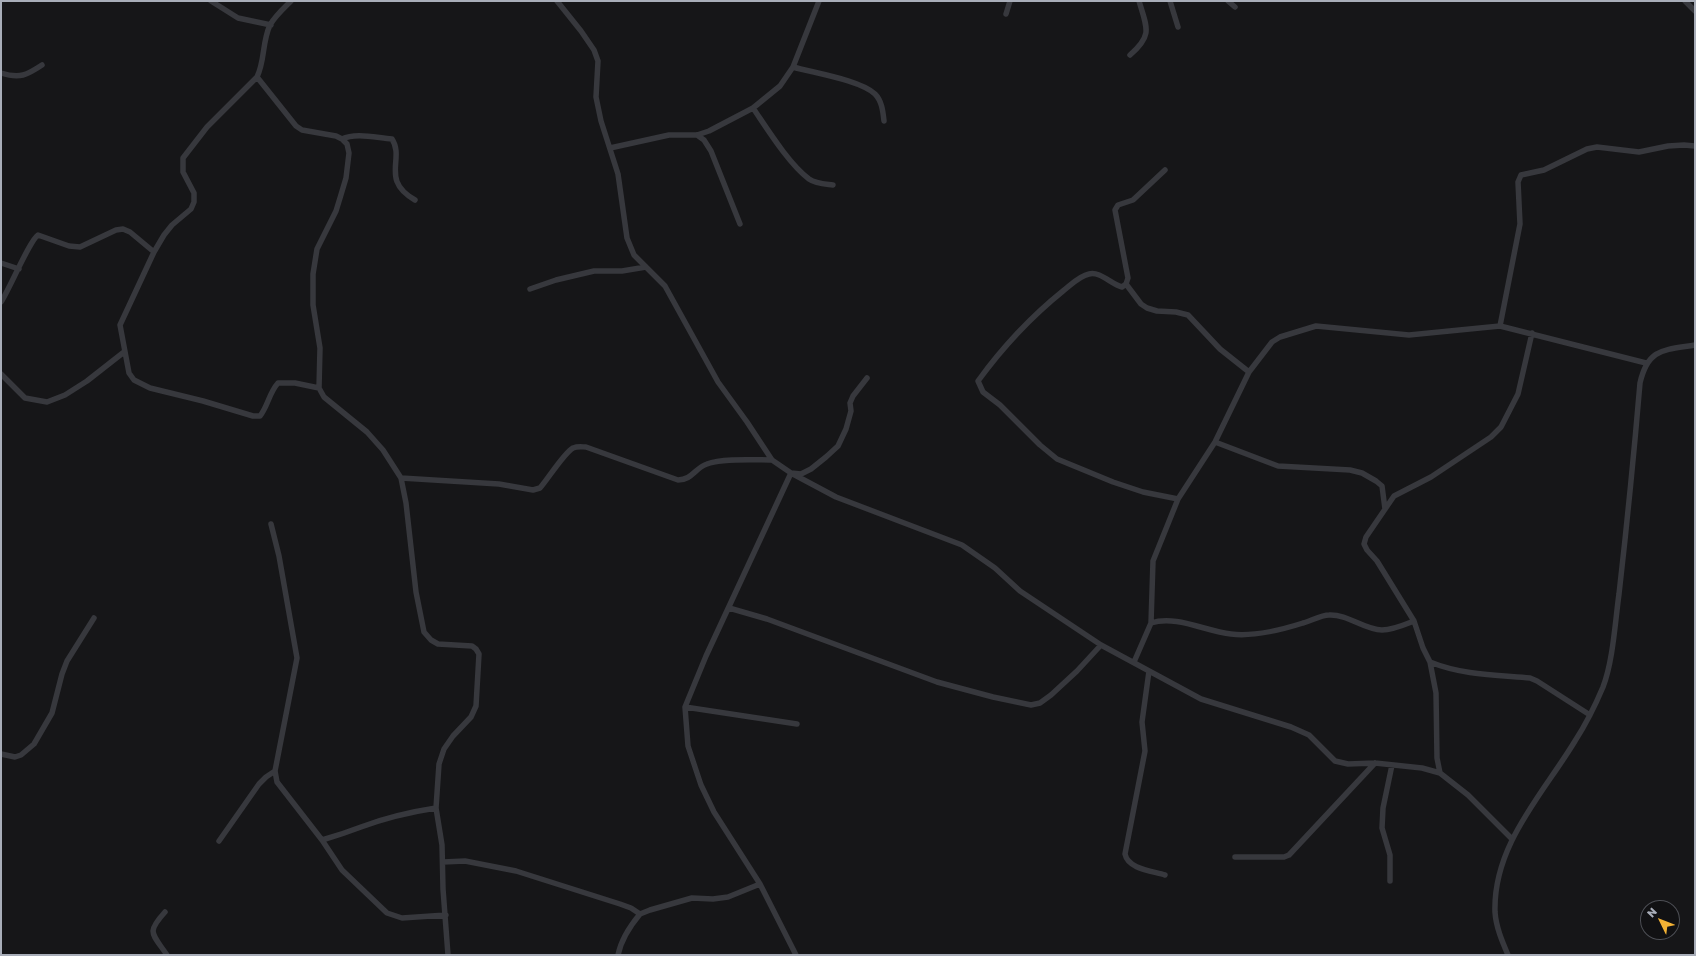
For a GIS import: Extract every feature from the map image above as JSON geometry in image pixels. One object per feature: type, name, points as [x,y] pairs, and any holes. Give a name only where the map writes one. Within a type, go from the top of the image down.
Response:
[{"type":"street","points":[[211,1],[238,18],[271,25]]},
{"type":"street","points":[[291,1],[271,25],[263,53],[261,70],[257,77],[207,127],[184,158],[183,172],[194,193],[194,202],[191,209],[172,225],[164,235],[154,252],[120,325],[129,373],[134,380],[140,384],[253,416],[260,416],[273,388],[278,383],[294,383],[319,388]]},
{"type":"street","points":[[557,1],[582,31],[594,50],[598,61],[596,97],[601,121],[619,180],[627,238],[634,255],[665,286],[718,382],[772,460],[791,473],[836,497],[962,545],[995,568],[1020,591],[1101,645],[1201,699],[1291,727],[1309,736],[1335,761],[1348,764],[1375,763],[1422,768],[1440,773],[1468,795],[1512,839]]},
{"type":"street","points":[[610,148],[669,135],[697,134],[709,131],[753,108],[780,86],[793,67],[818,1]]},
{"type":"street","points":[[1006,14],[1010,1]]},
{"type":"street","points":[[1130,55],[1145,40],[1147,30],[1139,1]]},
{"type":"street","points":[[1170,1],[1178,27]]},
{"type":"street","points":[[1228,1],[1235,6]]},
{"type":"street","points":[[1685,1],[1695,11]]},
{"type":"street","points":[[1,73],[23,76],[42,64]]},
{"type":"street","points":[[793,67],[862,85],[876,95],[881,103],[884,121]]},
{"type":"street","points":[[257,77],[296,126],[302,130],[336,136],[347,144],[349,153],[346,178],[336,211],[317,249],[313,274],[313,305],[320,348],[319,388],[324,397],[368,432],[383,450],[401,478],[406,504],[416,592],[424,632],[431,640],[438,644],[472,646],[479,654],[476,706],[471,717],[453,736],[444,749],[439,764],[436,808],[442,845],[443,889],[448,955]]},
{"type":"street","points":[[753,108],[792,162],[810,179],[820,184],[833,185]]},
{"type":"street","points":[[697,134],[704,140],[711,151],[740,224]]},
{"type":"street","points":[[342,139],[348,136],[392,139],[395,144],[394,170],[398,186],[406,195],[415,200]]},
{"type":"street","points":[[1500,326],[1520,224],[1518,182],[1521,175],[1544,170],[1587,149],[1597,147],[1639,152],[1668,146],[1695,146]]},
{"type":"street","points":[[1165,170],[1133,200],[1118,205],[1115,210],[1128,278],[1126,284],[1122,287],[1116,285],[1098,274],[1089,273],[1079,278],[1041,309],[989,366],[978,381],[983,392],[1000,405],[1040,445],[1057,459],[1113,482],[1143,492],[1178,499]]},
{"type":"street","points":[[1,302],[32,242],[38,235],[69,246],[80,247],[116,230],[123,229],[130,232],[154,252]]},
{"type":"street","points":[[1,263],[19,269]]},
{"type":"street","points":[[530,289],[556,280],[594,272],[622,271],[646,267]]},
{"type":"street","points":[[1126,284],[1141,304],[1147,308],[1157,311],[1176,312],[1188,315],[1220,349],[1249,372]]},
{"type":"street","points":[[1134,662],[1151,623],[1153,561],[1178,499],[1215,442],[1249,372],[1272,342],[1280,337],[1316,326],[1409,335],[1500,326],[1646,363]]},
{"type":"street","points":[[1440,773],[1437,758],[1436,693],[1430,662],[1423,648],[1414,621],[1377,561],[1367,550],[1364,544],[1366,537],[1385,510],[1389,501],[1394,496],[1431,477],[1491,437],[1501,427],[1518,394],[1532,333]]},
{"type":"street","points":[[1508,955],[1498,927],[1495,912],[1496,891],[1502,867],[1512,839],[1534,801],[1574,742],[1590,715],[1603,686],[1612,649],[1626,537],[1640,383],[1643,370],[1646,363],[1659,352],[1695,345]]},
{"type":"street","points":[[1,374],[25,398],[47,402],[65,395],[87,381],[124,352]]},
{"type":"street","points":[[791,473],[801,474],[811,469],[838,446],[846,429],[851,411],[850,403],[853,396],[867,378]]},
{"type":"street","points":[[1215,442],[1278,466],[1350,470],[1362,473],[1382,486],[1385,510]]},
{"type":"street","points":[[401,478],[500,484],[533,490],[540,488],[566,455],[572,449],[577,447],[586,447],[678,480],[685,480],[707,464],[718,461],[772,460]]},
{"type":"street","points":[[791,473],[685,707],[688,746],[701,785],[714,812],[760,884],[796,955]]},
{"type":"street","points":[[271,524],[279,556],[297,658],[275,771],[277,782],[322,840],[342,870],[387,913],[402,918],[446,915]]},
{"type":"street","points":[[729,608],[767,619],[937,682],[993,697],[1031,705],[1040,703],[1051,695],[1077,671],[1101,645]]},
{"type":"street","points":[[1151,623],[1166,620],[1231,634],[1242,634],[1261,633],[1287,628],[1328,615],[1352,619],[1381,630],[1392,629],[1414,621]]},
{"type":"street","points":[[1,754],[15,757],[21,755],[34,744],[52,714],[62,674],[67,661],[94,618]]},
{"type":"street","points":[[1430,662],[1442,667],[1472,673],[1530,678],[1590,715]]},
{"type":"street","points":[[1148,671],[1142,722],[1145,751],[1125,854],[1126,860],[1132,865],[1164,876]]},
{"type":"street","points":[[685,707],[797,724]]},
{"type":"street","points":[[1235,857],[1284,857],[1290,855],[1375,763]]},
{"type":"street","points":[[1390,881],[1390,855],[1382,828],[1392,765]]},
{"type":"street","points":[[219,840],[259,784],[275,771]]},
{"type":"street","points":[[322,840],[342,835],[360,827],[404,814],[436,808]]},
{"type":"street","points":[[443,862],[465,861],[516,872],[620,904],[631,908],[640,914]]},
{"type":"street","points":[[618,955],[627,932],[640,914],[692,898],[713,899],[728,897],[760,884]]},
{"type":"street","points":[[165,912],[153,925],[152,933],[167,955]]}]
